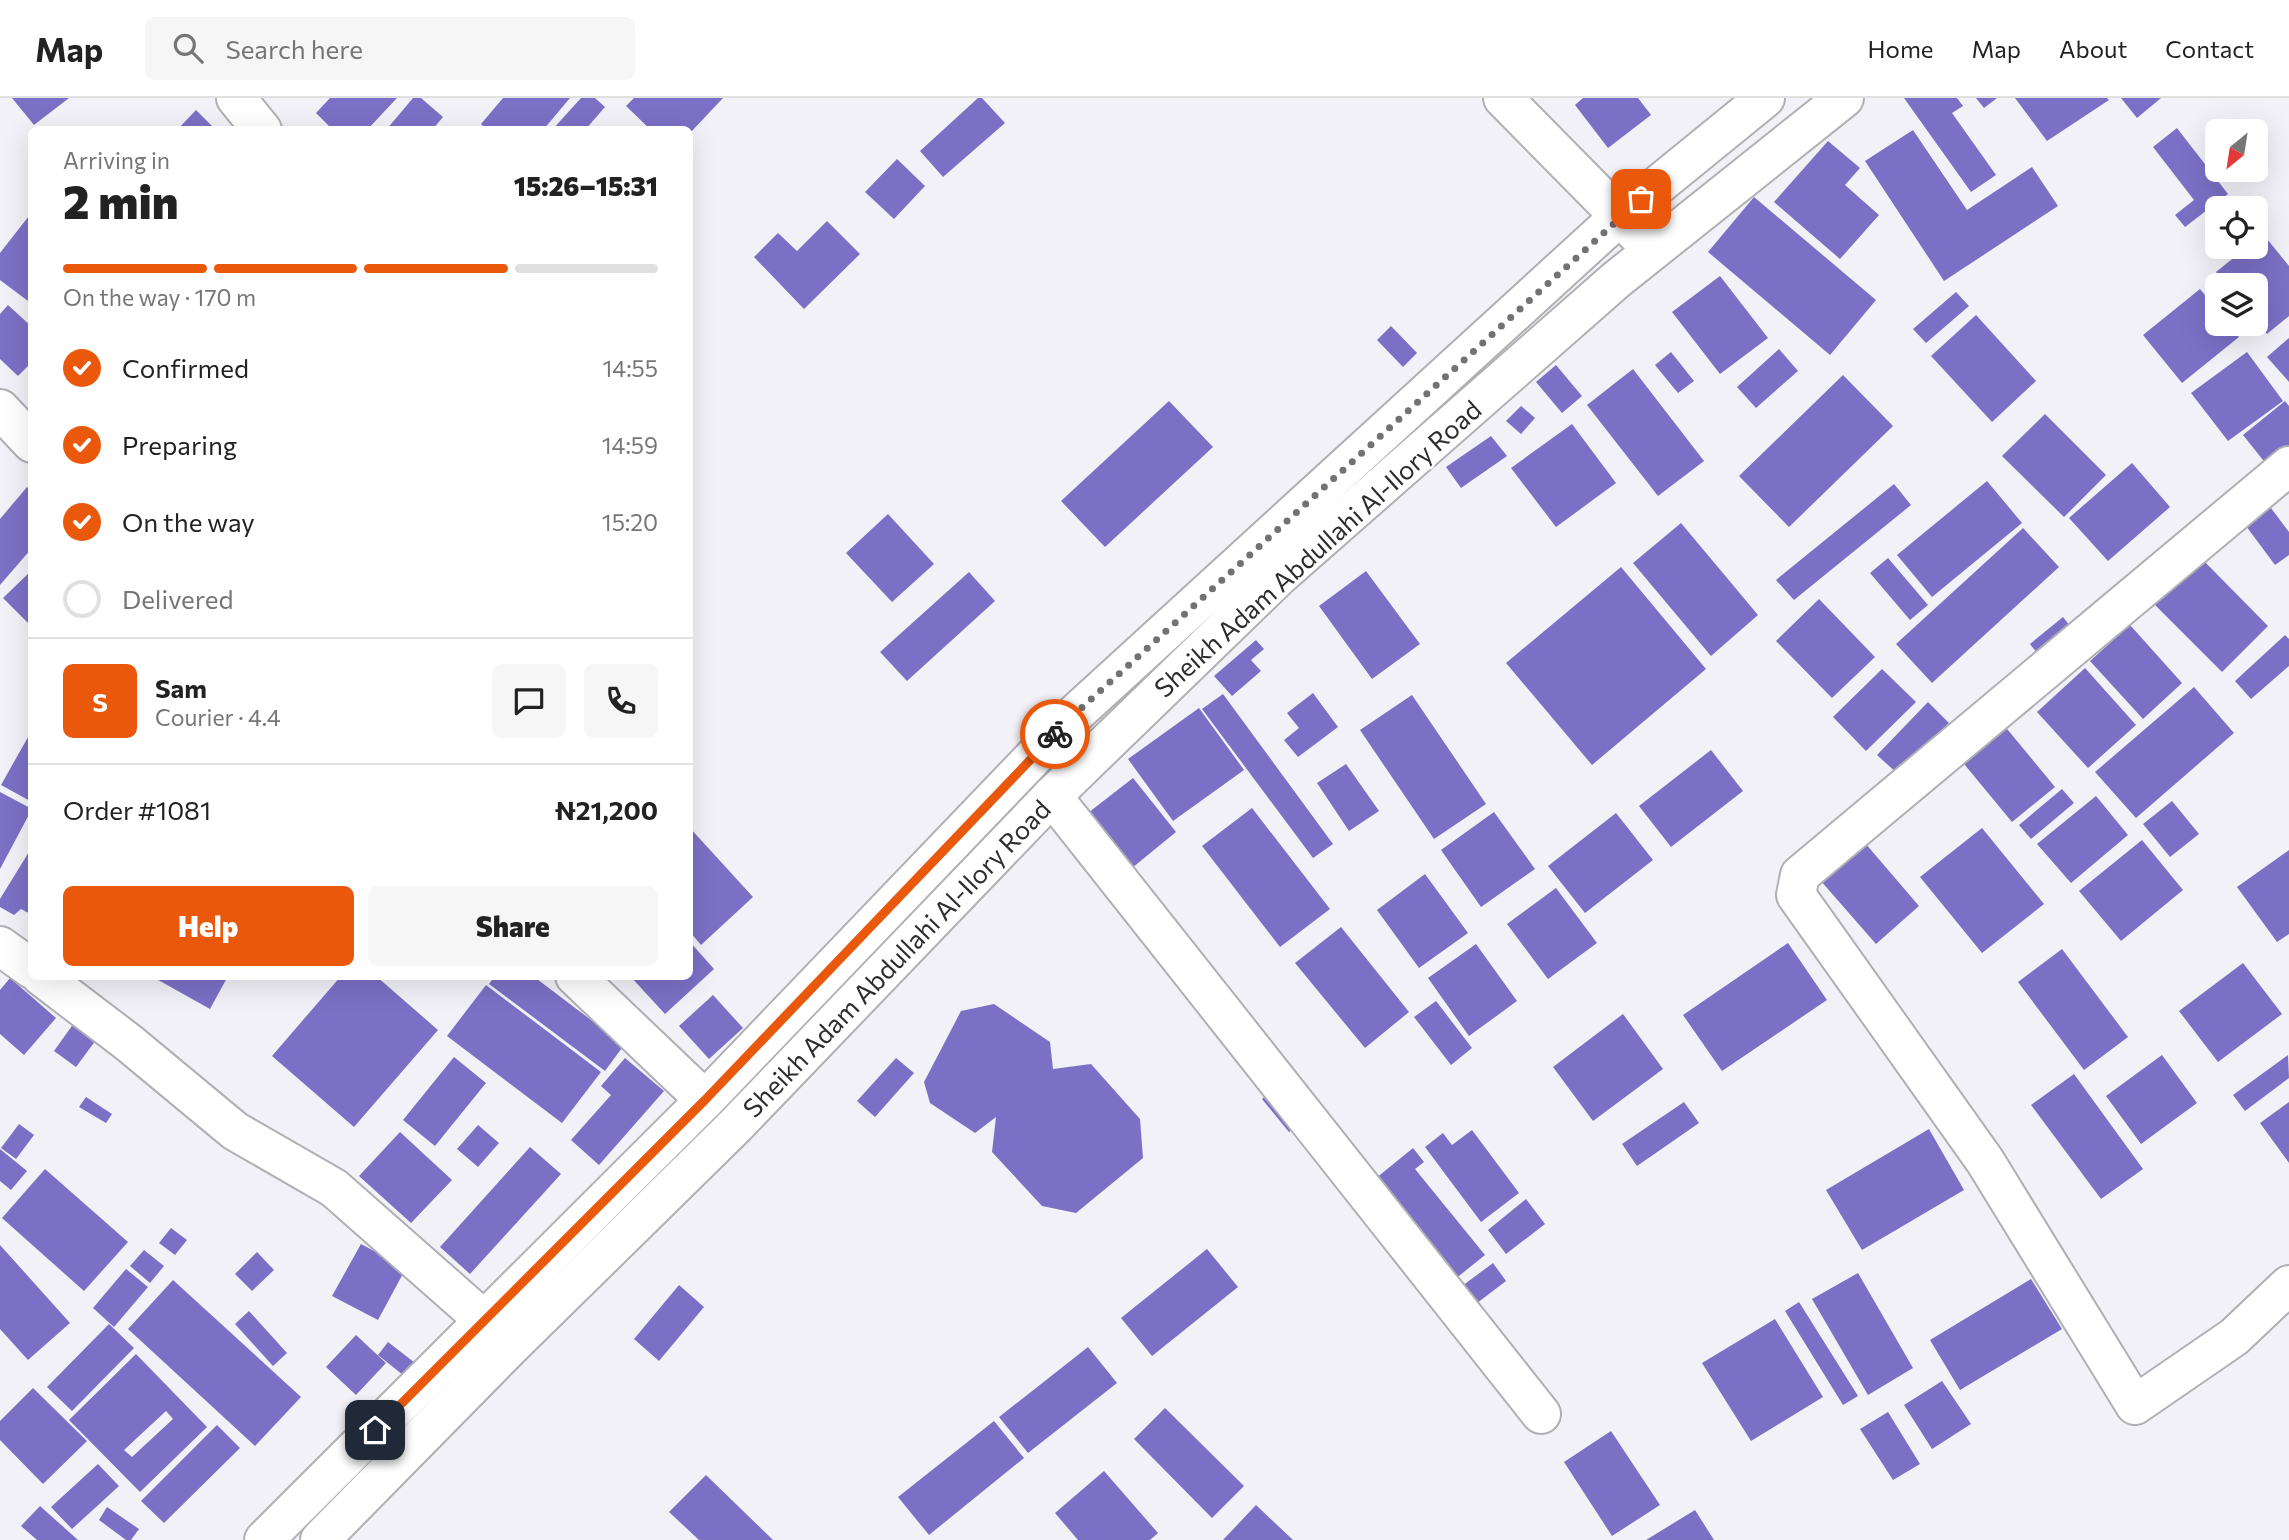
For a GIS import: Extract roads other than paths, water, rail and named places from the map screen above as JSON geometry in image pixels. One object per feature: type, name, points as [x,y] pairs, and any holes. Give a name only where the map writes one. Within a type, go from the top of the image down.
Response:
[{"type":"street","points":[[236,98],[259,126]]},
{"type":"street","points":[[1503,98],[1653,250]]},
{"type":"street","name":"Sheikh Adam Abdullahi Al-Ilory Road","points":[[264,1540],[705,1100],[1076,713],[1620,216],[1765,98]]},
{"type":"street","name":"Sheikh Adam Abdullahi Al-Ilory Road","points":[[320,1540],[510,1347],[735,1126],[1052,796],[1278,577],[1653,250],[1844,98]]},
{"type":"street","points":[[0,409],[28,439]]},
{"type":"street","points":[[2289,466],[1800,875],[1796,895],[1985,1161],[2135,1405],[2234,1337],[2289,1285]]},
{"type":"street","points":[[1052,796],[1541,1415]]},
{"type":"street","points":[[0,946],[28,967]]},
{"type":"street","points":[[46,980],[129,1043],[235,1131],[334,1188],[485,1321]]},
{"type":"street","points":[[579,980],[705,1100]]}]
